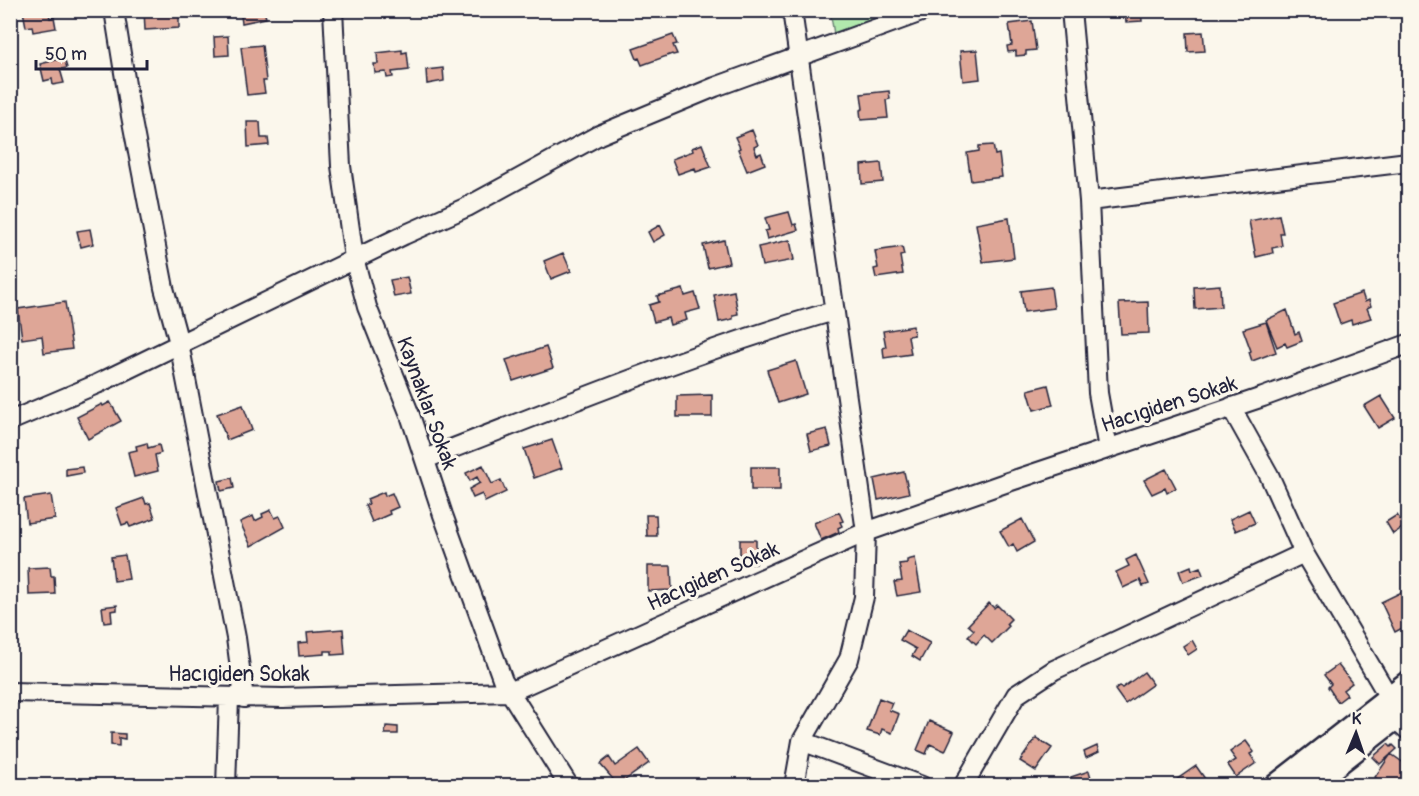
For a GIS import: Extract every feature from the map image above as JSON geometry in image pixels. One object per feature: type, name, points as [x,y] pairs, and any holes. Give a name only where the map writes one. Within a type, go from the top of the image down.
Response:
[{"type":"street","points":[[114,10],[131,116],[160,265],[179,344],[236,638],[236,698],[226,786]]},
{"type":"street","name":"Kaynaklar Sokak","points":[[333,10],[341,166],[354,258],[367,307],[410,415],[473,601],[503,681],[569,786]]},
{"type":"street","points":[[792,10],[866,532],[864,597],[849,659],[802,741],[794,786]]},
{"type":"street","points":[[10,421],[97,384],[354,258],[467,207],[599,135],[715,87],[927,10]]},
{"type":"street","points":[[1071,10],[1089,201],[1098,393],[1108,448]]},
{"type":"street","points":[[1089,201],[1408,162]]},
{"type":"street","points":[[425,459],[686,359],[767,330],[834,311]]},
{"type":"street","name":"Hacıgiden Sokak","points":[[10,692],[236,698],[510,692],[866,532],[1408,344]]},
{"type":"street","points":[[1231,407],[1269,475],[1304,553],[1401,714]]},
{"type":"street","points":[[963,786],[1016,695],[1054,670],[1304,553]]},
{"type":"street","points":[[1309,786],[1401,714],[1408,683]]},
{"type":"street","points":[[1276,786],[1401,714]]},
{"type":"street","points":[[802,741],[922,786]]},
{"type":"green space","points":[[830,10],[906,11],[834,34]]},
{"type":"building","points":[[39,10],[39,12],[48,10],[50,18],[54,17],[56,28],[33,32],[32,26],[26,27],[23,11]]},
{"type":"building","points":[[144,10],[179,10],[179,28],[145,30]]},
{"type":"building","points":[[240,10],[264,10],[266,18],[242,23]]},
{"type":"building","points":[[1108,10],[1141,10],[1142,21],[1126,22],[1125,13],[1109,15]]},
{"type":"building","points":[[1032,21],[1036,50],[1026,51],[1026,55],[1016,56],[1016,51],[1008,52],[1007,46],[1012,45],[1009,24]]},
{"type":"building","points":[[1203,32],[1205,51],[1188,52],[1187,33]]},
{"type":"building","points":[[673,35],[677,44],[673,45],[677,54],[642,65],[639,58],[637,59],[633,49]]},
{"type":"building","points":[[228,36],[229,55],[215,56],[214,37]]},
{"type":"building","points":[[262,45],[265,93],[247,95],[241,47]]},
{"type":"building","points":[[402,50],[402,53],[407,52],[409,70],[392,72],[393,77],[387,78],[386,72],[375,73],[374,64],[378,64],[377,53]]},
{"type":"building","points":[[977,50],[980,79],[963,81],[960,51]]},
{"type":"building","points":[[64,58],[67,68],[60,69],[64,83],[53,85],[52,79],[44,81],[40,64]]},
{"type":"building","points":[[443,68],[444,81],[427,84],[426,70]]},
{"type":"building","points":[[889,91],[890,99],[886,100],[888,118],[861,120],[860,110],[863,109],[861,94]]},
{"type":"building","points":[[247,122],[260,122],[261,138],[268,138],[269,145],[248,147]]},
{"type":"building","points":[[752,130],[758,145],[754,147],[757,155],[761,153],[765,164],[747,171],[735,137]]},
{"type":"building","points":[[702,144],[711,167],[696,172],[695,168],[678,174],[672,159],[693,151],[692,148]]},
{"type":"building","points":[[993,145],[995,155],[999,154],[1002,177],[971,181],[967,153],[979,151],[979,146]]},
{"type":"building","points":[[881,163],[883,182],[862,184],[861,165]]},
{"type":"building","points":[[789,212],[793,225],[796,224],[798,230],[767,239],[765,231],[769,230],[765,218]]},
{"type":"building","points":[[1279,215],[1283,233],[1280,233],[1282,246],[1272,248],[1273,253],[1256,257],[1249,221]]},
{"type":"building","points":[[1009,218],[1014,258],[983,262],[976,224]]},
{"type":"building","points":[[660,225],[665,235],[653,242],[648,232]]},
{"type":"building","points":[[90,229],[93,244],[81,247],[77,231]]},
{"type":"building","points":[[724,240],[729,263],[708,268],[703,245]]},
{"type":"building","points":[[790,240],[794,260],[762,266],[758,247]]},
{"type":"building","points":[[902,247],[904,255],[900,256],[903,274],[876,278],[874,269],[878,268],[875,251]]},
{"type":"building","points":[[563,253],[571,271],[551,279],[544,261]]},
{"type":"building","points":[[407,277],[411,294],[394,297],[390,280]]},
{"type":"building","points":[[1220,285],[1221,307],[1195,309],[1194,287]]},
{"type":"building","points":[[1051,287],[1054,308],[1024,312],[1021,291]]},
{"type":"building","points":[[683,289],[685,296],[695,293],[700,309],[685,313],[687,320],[670,325],[668,318],[654,322],[649,305],[659,302],[657,296]]},
{"type":"building","points":[[734,291],[738,314],[733,315],[733,319],[719,322],[714,295]]},
{"type":"building","points":[[1362,293],[1365,302],[1369,300],[1371,306],[1367,308],[1371,318],[1352,324],[1351,320],[1340,324],[1333,303]]},
{"type":"building","points":[[65,302],[72,349],[44,353],[42,336],[22,339],[18,309]]},
{"type":"building","points":[[1148,302],[1149,333],[1121,334],[1119,303]]},
{"type":"building","points":[[1287,310],[1295,334],[1299,332],[1302,341],[1287,347],[1285,343],[1277,347],[1266,320]]},
{"type":"building","points":[[1266,322],[1276,352],[1252,361],[1243,329]]},
{"type":"building","points":[[913,326],[914,335],[908,336],[911,354],[884,358],[883,348],[886,347],[883,331]]},
{"type":"building","points":[[546,347],[553,368],[513,381],[506,360]]},
{"type":"building","points":[[796,361],[806,394],[778,403],[767,370]]},
{"type":"building","points":[[1048,385],[1053,405],[1034,410],[1028,390]]},
{"type":"building","points":[[712,395],[712,417],[677,417],[677,396]]},
{"type":"building","points":[[1381,396],[1395,418],[1378,428],[1364,406]]},
{"type":"building","points":[[110,402],[121,421],[88,439],[77,417]]},
{"type":"building","points":[[243,405],[252,430],[227,440],[217,414]]},
{"type":"building","points":[[827,429],[831,446],[811,451],[807,434]]},
{"type":"building","points":[[552,440],[562,468],[534,478],[524,449]]},
{"type":"building","points":[[147,443],[148,448],[159,445],[161,453],[155,455],[158,471],[134,477],[128,452],[137,450],[136,446]]},
{"type":"building","points":[[483,465],[492,484],[501,480],[506,492],[485,502],[482,494],[473,498],[469,489],[480,483],[477,477],[470,481],[466,473]]},
{"type":"building","points":[[82,467],[83,473],[66,476],[66,469]]},
{"type":"building","points":[[751,467],[780,467],[780,490],[751,490]]},
{"type":"building","points":[[1166,469],[1176,488],[1167,493],[1165,488],[1152,494],[1144,480]]},
{"type":"building","points":[[904,472],[909,493],[878,500],[874,479]]},
{"type":"building","points":[[232,478],[234,488],[221,491],[219,481]]},
{"type":"building","points":[[384,492],[385,496],[392,493],[398,507],[389,511],[390,514],[372,522],[365,505],[369,504],[367,499]]},
{"type":"building","points":[[51,495],[55,519],[27,523],[24,499]]},
{"type":"building","points":[[144,498],[146,504],[150,503],[155,518],[130,527],[128,523],[122,525],[116,508]]},
{"type":"building","points":[[271,510],[275,518],[280,516],[285,527],[251,546],[240,522],[253,516],[255,521],[263,517],[262,514]]},
{"type":"building","points":[[1249,510],[1255,523],[1236,531],[1230,519]]},
{"type":"building","points":[[839,512],[843,521],[840,522],[842,526],[838,528],[839,532],[821,540],[814,523]]},
{"type":"building","points":[[646,515],[656,515],[657,536],[647,536]]},
{"type":"building","points":[[1397,515],[1405,526],[1393,534],[1386,522]]},
{"type":"building","points":[[1022,519],[1034,542],[1017,552],[1013,544],[1009,547],[1000,531]]},
{"type":"building","points":[[740,540],[756,540],[756,564],[740,563]]},
{"type":"building","points":[[125,555],[129,579],[114,581],[111,557]]},
{"type":"building","points":[[1136,555],[1149,584],[1143,586],[1140,580],[1123,588],[1116,572],[1129,566],[1126,560]]},
{"type":"building","points":[[915,558],[921,592],[897,596],[894,582],[902,581],[899,564],[907,563],[907,560]]},
{"type":"building","points":[[648,566],[671,566],[672,590],[648,591]]},
{"type":"building","points":[[1191,566],[1192,570],[1200,567],[1203,575],[1183,582],[1179,571]]},
{"type":"building","points":[[50,567],[51,576],[54,576],[55,594],[29,595],[28,568]]},
{"type":"building","points":[[1408,589],[1408,625],[1395,632],[1381,602]]},
{"type":"building","points":[[989,603],[994,608],[997,605],[1011,619],[1006,624],[1009,626],[992,643],[984,635],[976,644],[968,636],[974,630],[968,625]]},
{"type":"building","points":[[117,605],[117,610],[111,611],[112,622],[104,623],[102,607]]},
{"type":"building","points":[[343,629],[345,654],[332,655],[332,651],[325,651],[325,654],[299,656],[298,643],[308,642],[307,632]]},
{"type":"building","points":[[906,630],[930,643],[920,661],[912,656],[916,649],[900,640]]},
{"type":"building","points":[[1192,640],[1197,649],[1188,655],[1183,646]]},
{"type":"building","points":[[1338,665],[1352,683],[1343,690],[1347,695],[1338,702],[1328,687],[1331,684],[1324,675]]},
{"type":"building","points":[[1144,672],[1153,684],[1125,704],[1115,690],[1120,686],[1122,688]]},
{"type":"building","points":[[879,698],[892,703],[889,710],[899,714],[892,733],[882,729],[880,735],[867,731]]},
{"type":"building","points":[[929,721],[954,732],[945,751],[930,744],[926,754],[917,750]]},
{"type":"building","points":[[386,726],[398,727],[398,734],[385,734]]},
{"type":"building","points":[[111,733],[125,734],[125,739],[119,738],[119,746],[111,745]]},
{"type":"building","points":[[1036,738],[1052,748],[1036,771],[1020,761]]},
{"type":"building","points":[[1246,741],[1254,752],[1250,754],[1256,763],[1236,777],[1228,765],[1236,760],[1230,752]]},
{"type":"building","points":[[1388,744],[1397,749],[1380,764],[1373,757]]},
{"type":"building","points":[[1097,746],[1099,752],[1086,758],[1084,752]]},
{"type":"building","points":[[639,749],[649,763],[618,785],[600,764],[609,757],[615,766]]},
{"type":"building","points":[[1391,754],[1408,766],[1408,771],[1398,786],[1386,786],[1375,777]]},
{"type":"building","points":[[1196,766],[1210,786],[1180,786],[1176,780]]},
{"type":"building","points":[[1089,771],[1092,781],[1074,786],[1071,777]]},
{"type":"building","points":[[28,780],[67,780],[67,786],[28,786]]}]
